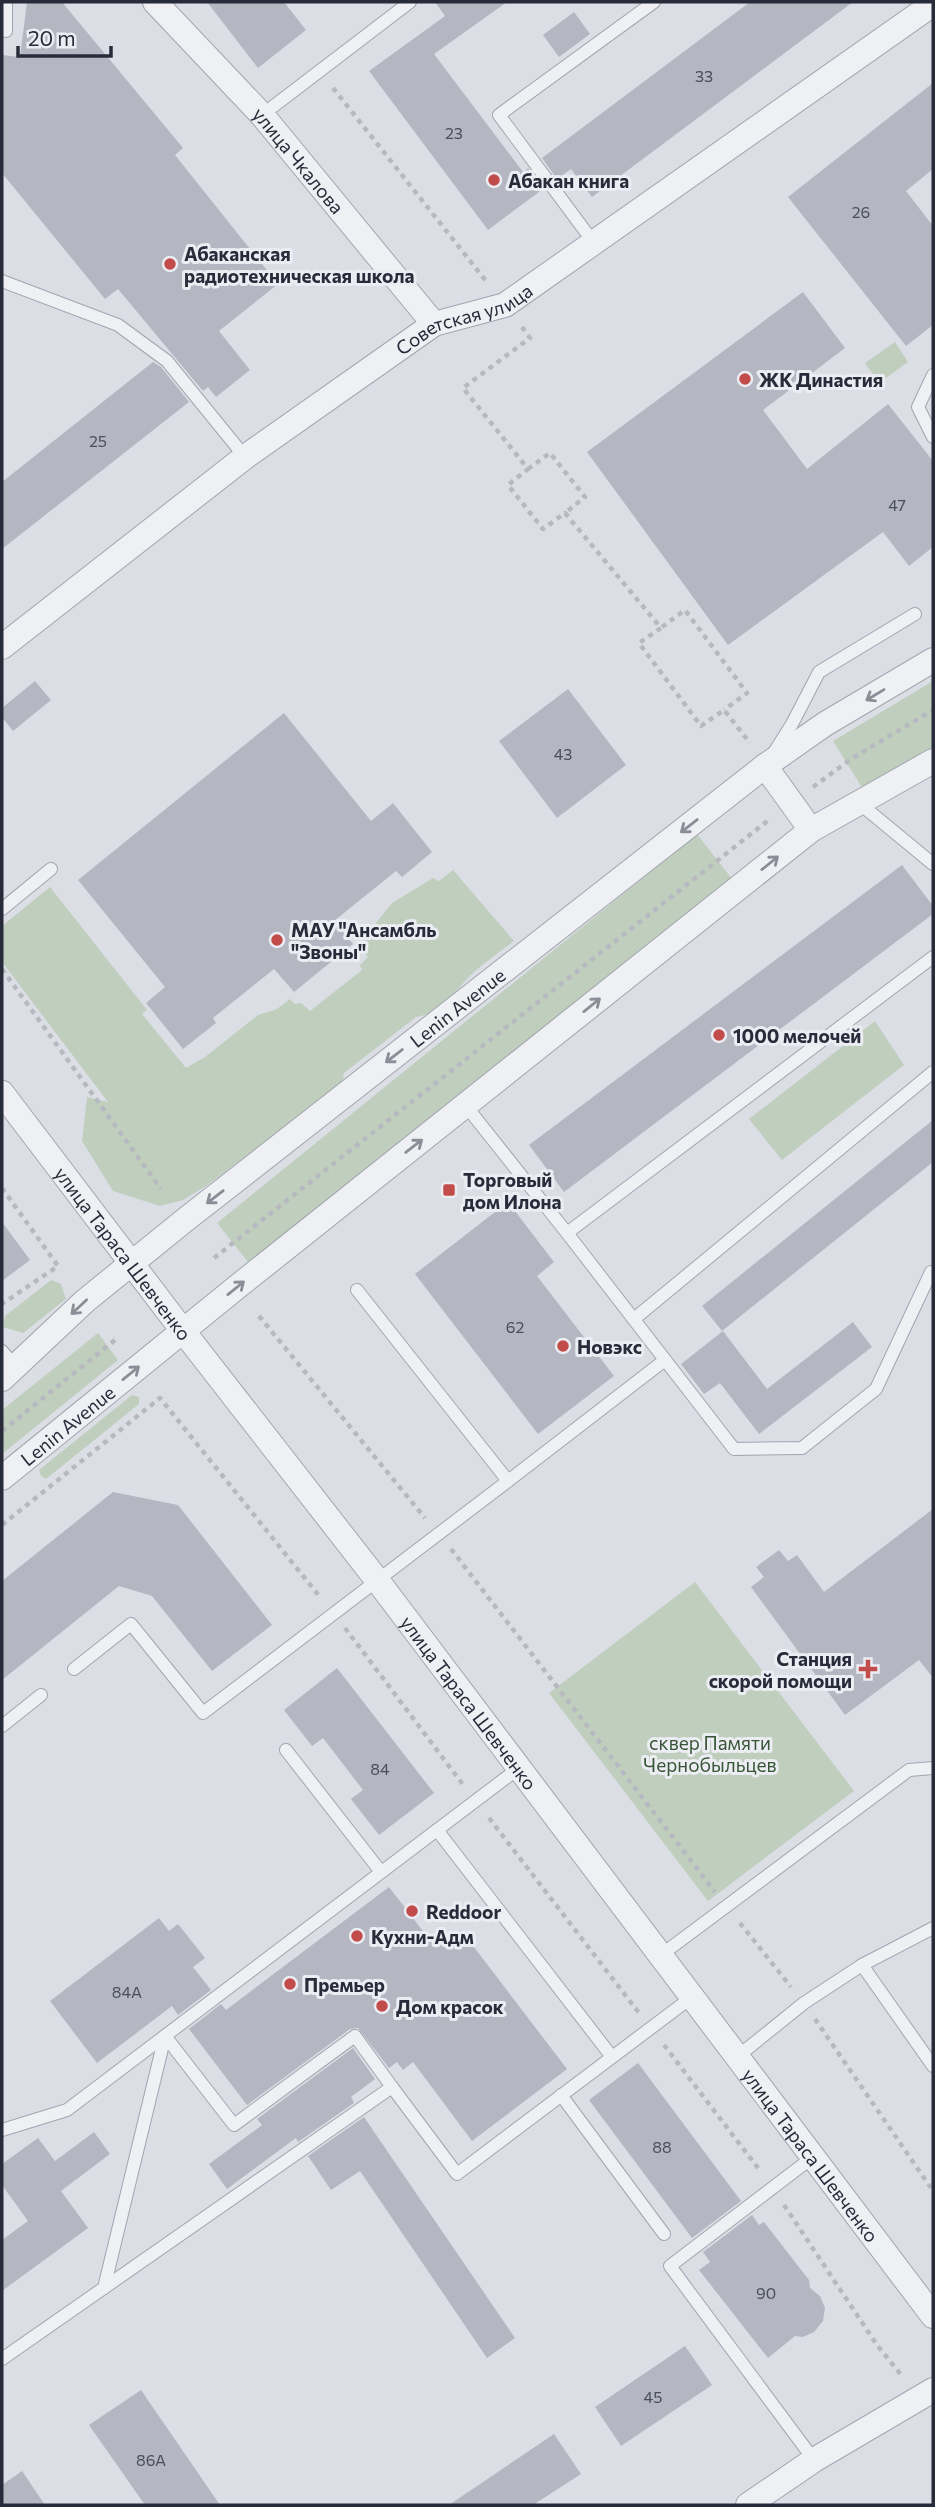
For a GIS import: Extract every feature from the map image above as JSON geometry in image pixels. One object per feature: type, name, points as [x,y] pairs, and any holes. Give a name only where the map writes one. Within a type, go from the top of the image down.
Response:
[{"type":"street","name":"улица Чкалова","points":[[155,2],[262,115],[434,324]]},
{"type":"street","name":"Советская улица","points":[[2,648],[245,457],[434,324],[505,305],[933,4]]},
{"type":"street","name":"Lenin Avenue","points":[[6,1366],[760,758],[825,724],[933,660]]},
{"type":"street","points":[[760,758],[811,830]]},
{"type":"street","name":"Lenin Avenue","points":[[2,1478],[811,830],[933,761]]},
{"type":"street","name":"улица Тараса Шевченко","points":[[2,1093],[131,1264],[377,1580],[933,2316]]},
{"type":"street","points":[[748,2505],[814,2460],[933,2390]]},
{"type":"lane","points":[[6,2],[6,31]]},
{"type":"lane","points":[[262,115],[410,2]]},
{"type":"lane","points":[[594,243],[499,115],[654,2]]},
{"type":"lane","points":[[2,281],[118,326],[167,361],[245,457]]},
{"type":"lane","points":[[933,375],[918,407],[933,437]]},
{"type":"lane","points":[[760,758],[792,724],[819,672],[915,614]]},
{"type":"lane","points":[[859,803],[933,864]]},
{"type":"lane","points":[[2,909],[51,869]]},
{"type":"lane","points":[[567,1233],[933,957]]},
{"type":"lane","points":[[634,1319],[933,1072]]},
{"type":"lane","points":[[466,1106],[734,1448],[802,1448],[876,1389],[933,1272]]},
{"type":"lane","points":[[357,1290],[508,1480]]},
{"type":"lane","points":[[74,1669],[131,1624],[203,1713],[665,1360]]},
{"type":"lane","points":[[2,1726],[41,1695]]},
{"type":"lane","points":[[286,1750],[381,1872]]},
{"type":"lane","points":[[2,2130],[68,2110],[519,1768]]},
{"type":"lane","points":[[661,1955],[909,1770],[933,1768]]},
{"type":"lane","points":[[437,1830],[612,2057]]},
{"type":"lane","points":[[737,2057],[804,2003],[862,1965],[933,1928]]},
{"type":"lane","points":[[862,1965],[933,2066]]},
{"type":"lane","points":[[165,2036],[234,2125],[355,2036],[457,2174],[692,1997]]},
{"type":"lane","points":[[104,2288],[165,2036]]},
{"type":"lane","points":[[2,2359],[392,2087]]},
{"type":"lane","points":[[561,2095],[664,2234]]},
{"type":"lane","points":[[813,2157],[670,2266],[814,2460]]},
{"type":"path","points":[[320,70],[530,338],[463,387],[528,469]]},
{"type":"path","points":[[550,453],[585,497],[543,529],[508,485],[528,469],[550,453]]},
{"type":"path","points":[[565,513],[661,628]]},
{"type":"path","points":[[685,610],[747,693],[724,710],[701,726],[639,643],[685,610]]},
{"type":"path","points":[[724,710],[760,758]]},
{"type":"path","points":[[214,1258],[792,802],[851,759],[933,710]]},
{"type":"path","points":[[2,969],[160,1189]]},
{"type":"path","points":[[2,1188],[58,1266],[2,1304]]},
{"type":"path","points":[[259,1316],[439,1534],[804,2003],[933,2191]]},
{"type":"path","points":[[2,1431],[115,1340]]},
{"type":"path","points":[[2,1525],[159,1398],[333,1613],[773,2188],[877,2345]]},
{"type":"green space","points":[[895,342],[908,362],[879,383],[865,363]]},
{"type":"green space","points":[[933,681],[933,754],[866,794],[833,741]]},
{"type":"green space","points":[[697,834],[732,879],[248,1262],[217,1223]]},
{"type":"green space","points":[[453,870],[514,941],[475,971],[434,1011],[416,1017],[344,1073],[342,1084],[206,1186],[183,1200],[160,1206],[113,1191],[82,1141],[87,1097],[108,1102],[2,962],[2,926],[50,887],[147,1010],[142,1014],[186,1068],[205,1057],[258,1015],[277,1009],[290,999],[295,1004],[301,1003],[310,1011],[362,970],[360,965],[368,957],[358,946],[375,933],[375,924],[392,903],[433,878],[439,881]]},
{"type":"green space","points":[[875,1021],[904,1065],[782,1160],[749,1119]]},
{"type":"green space","points":[[51,1280],[61,1284],[66,1299],[23,1333],[3,1327],[5,1316]]},
{"type":"green space","points":[[98,1333],[118,1360],[2,1454],[2,1410]]},
{"type":"green space","points":[[132,1395],[139,1397],[139,1404],[46,1479],[41,1476],[39,1470]]},
{"type":"green space","name":"сквер Памяти Чернобыльцев","points":[[695,1582],[854,1791],[708,1901],[549,1693]]},
{"type":"building","points":[[27,2],[62,2],[183,148],[175,155],[278,284],[219,331],[250,370],[216,397],[208,387],[203,391],[118,289],[105,299],[2,173],[2,55],[20,57]]},
{"type":"building","points":[[207,2],[284,2],[306,30],[258,68]]},
{"type":"building","points":[[435,2],[507,2],[434,54],[523,172],[528,168],[543,189],[488,230],[369,71],[445,16]]},
{"type":"building","points":[[750,2],[853,2],[592,197],[571,169],[557,179],[542,158]]},
{"type":"building","points":[[574,12],[590,34],[559,57],[543,35]]},
{"type":"building","points":[[933,83],[933,169],[906,191],[933,226],[933,325],[906,346],[788,197]]},
{"type":"building","points":[[803,292],[845,348],[763,410],[807,469],[888,404],[933,461],[933,547],[909,566],[883,532],[728,645],[587,452]]},
{"type":"building","points":[[153,362],[161,367],[189,402],[2,549],[2,482]]},
{"type":"building","points":[[35,681],[51,700],[13,731],[2,717],[2,708]]},
{"type":"building","points":[[568,689],[626,765],[557,818],[499,741]]},
{"type":"building","points":[[284,713],[371,821],[393,803],[432,852],[402,877],[396,871],[334,921],[353,944],[294,992],[274,969],[213,1018],[216,1023],[183,1049],[146,1003],[165,987],[78,880]]},
{"type":"building","points":[[902,865],[933,906],[933,914],[564,1192],[529,1145]]},
{"type":"building","points":[[933,1120],[933,1162],[722,1331],[702,1306]]},
{"type":"building","points":[[508,1202],[554,1262],[537,1276],[614,1376],[538,1434],[415,1274]]},
{"type":"building","points":[[2,1222],[30,1260],[2,1281]]},
{"type":"building","points":[[853,1322],[872,1347],[759,1434],[720,1383],[704,1394],[681,1364],[723,1331],[767,1389]]},
{"type":"building","points":[[113,1492],[178,1505],[272,1625],[212,1671],[152,1596],[119,1586],[2,1680],[2,1581]]},
{"type":"building","points":[[933,1509],[933,1678],[919,1660],[845,1715],[751,1587],[764,1577],[756,1567],[779,1550],[788,1561],[797,1555],[824,1592]]},
{"type":"building","points":[[337,1668],[434,1793],[379,1835],[351,1799],[363,1790],[323,1738],[312,1746],[284,1710]]},
{"type":"building","points":[[389,1887],[436,1948],[461,1930],[567,2069],[472,2141],[413,2062],[403,2070],[397,2062],[389,2068],[358,2028],[350,2029],[247,2105],[189,2029],[221,2004],[226,2010]]},
{"type":"building","points":[[159,1918],[169,1931],[178,1924],[205,1958],[193,1967],[211,1990],[178,2015],[172,2006],[97,2063],[50,2001]]},
{"type":"building","points":[[353,2048],[375,2079],[351,2097],[354,2103],[298,2142],[296,2138],[227,2189],[209,2164],[262,2125],[257,2119]]},
{"type":"building","points":[[638,2063],[741,2201],[692,2238],[589,2100]]},
{"type":"building","points":[[364,2117],[515,2338],[487,2358],[360,2171],[331,2190],[308,2156]]},
{"type":"building","points":[[94,2132],[110,2154],[61,2191],[88,2228],[2,2291],[2,2240],[28,2221],[2,2185],[2,2164],[38,2138],[55,2161]]},
{"type":"building","points":[[752,2215],[759,2225],[764,2222],[809,2280],[810,2288],[820,2296],[825,2308],[823,2321],[814,2332],[803,2337],[795,2336],[768,2358],[699,2270],[710,2262],[703,2252]]},
{"type":"building","points":[[685,2346],[712,2385],[621,2446],[595,2407]]},
{"type":"building","points":[[141,2390],[220,2505],[145,2505],[89,2425]]},
{"type":"building","points":[[554,2434],[581,2474],[533,2505],[449,2505]]},
{"type":"building","points":[[22,2471],[45,2505],[2,2505],[2,2485]]},
{"type":"place","name":"Абакан книга","points":[[494,180]]},
{"type":"place","name":"Абаканская радиотехническая школа","points":[[170,264]]},
{"type":"place","name":"ЖК Династия","points":[[745,379]]},
{"type":"place","name":"МАУ \"Ансамбль \"Звоны\"","points":[[277,940]]},
{"type":"place","name":"1000 мелочей","points":[[719,1035]]},
{"type":"place","name":"Торговый дом Илона","points":[[449,1190]]},
{"type":"place","name":"Новэкс","points":[[563,1346]]},
{"type":"place","name":"Станция скорой помощи","points":[[868,1669]]},
{"type":"place","name":"Reddoor","points":[[412,1911]]},
{"type":"place","name":"Кухни-Адм","points":[[357,1936]]},
{"type":"place","name":"Премьер","points":[[290,1984]]},
{"type":"place","name":"Дом красок","points":[[382,2006]]}]
